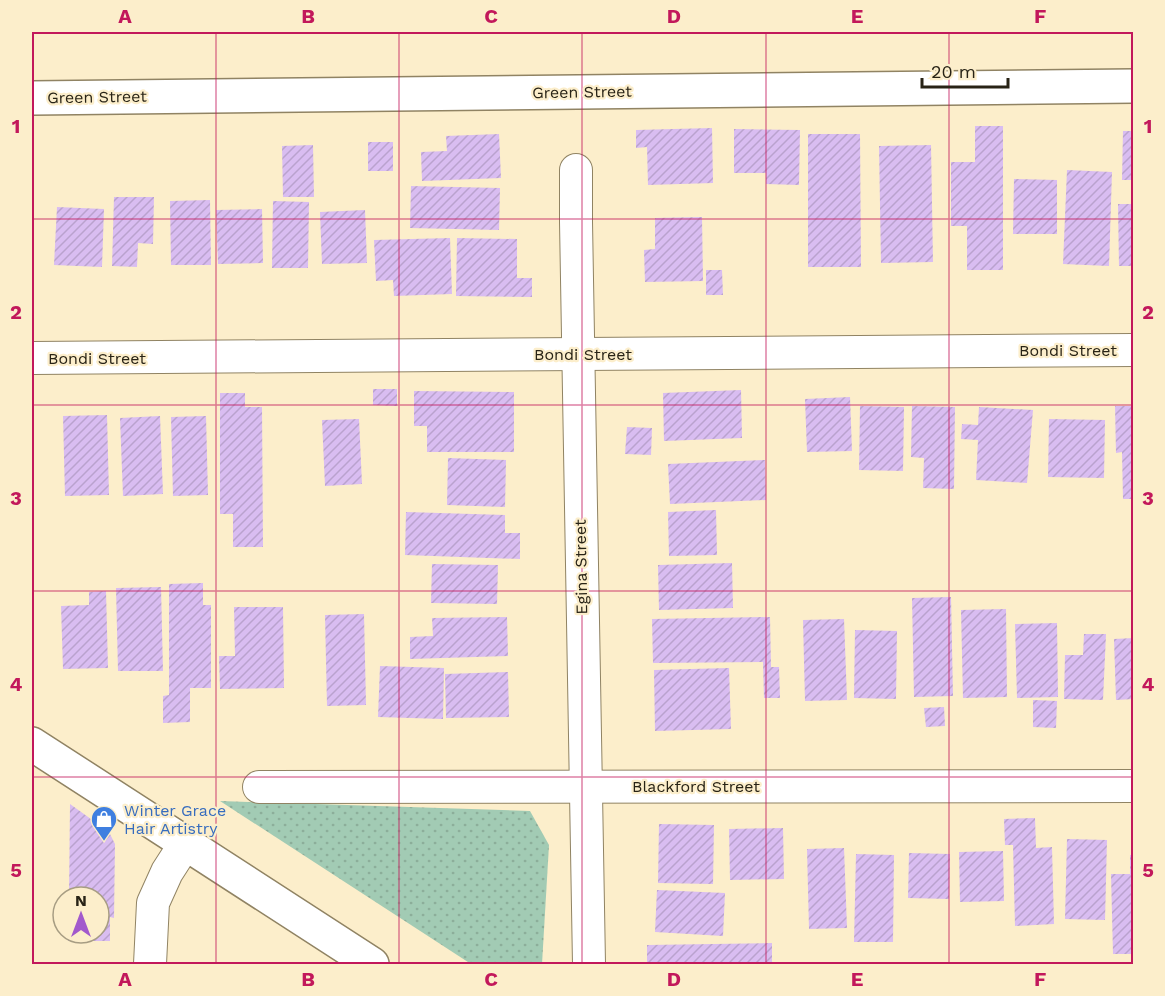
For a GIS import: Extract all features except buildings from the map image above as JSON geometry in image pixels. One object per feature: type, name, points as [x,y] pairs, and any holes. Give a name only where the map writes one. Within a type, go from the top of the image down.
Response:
[{"type":"main road","name":"Green Street","points":[[32,98],[1134,86]]},
{"type":"main road","points":[[32,744],[372,964]]},
{"type":"street","name":"Egina Street","points":[[576,170],[589,964]]},
{"type":"street","name":"Bondi Street","points":[[32,358],[1134,350]]},
{"type":"street","name":"Blackford Street","points":[[259,787],[1134,786]]},
{"type":"street","points":[[150,964],[153,903],[167,872],[185,844]]},
{"type":"green space","points":[[220,801],[530,811],[549,845],[542,964],[471,964]]},
{"type":"place","name":"Winter Grace Hair Artistry","points":[[104,842]]}]
